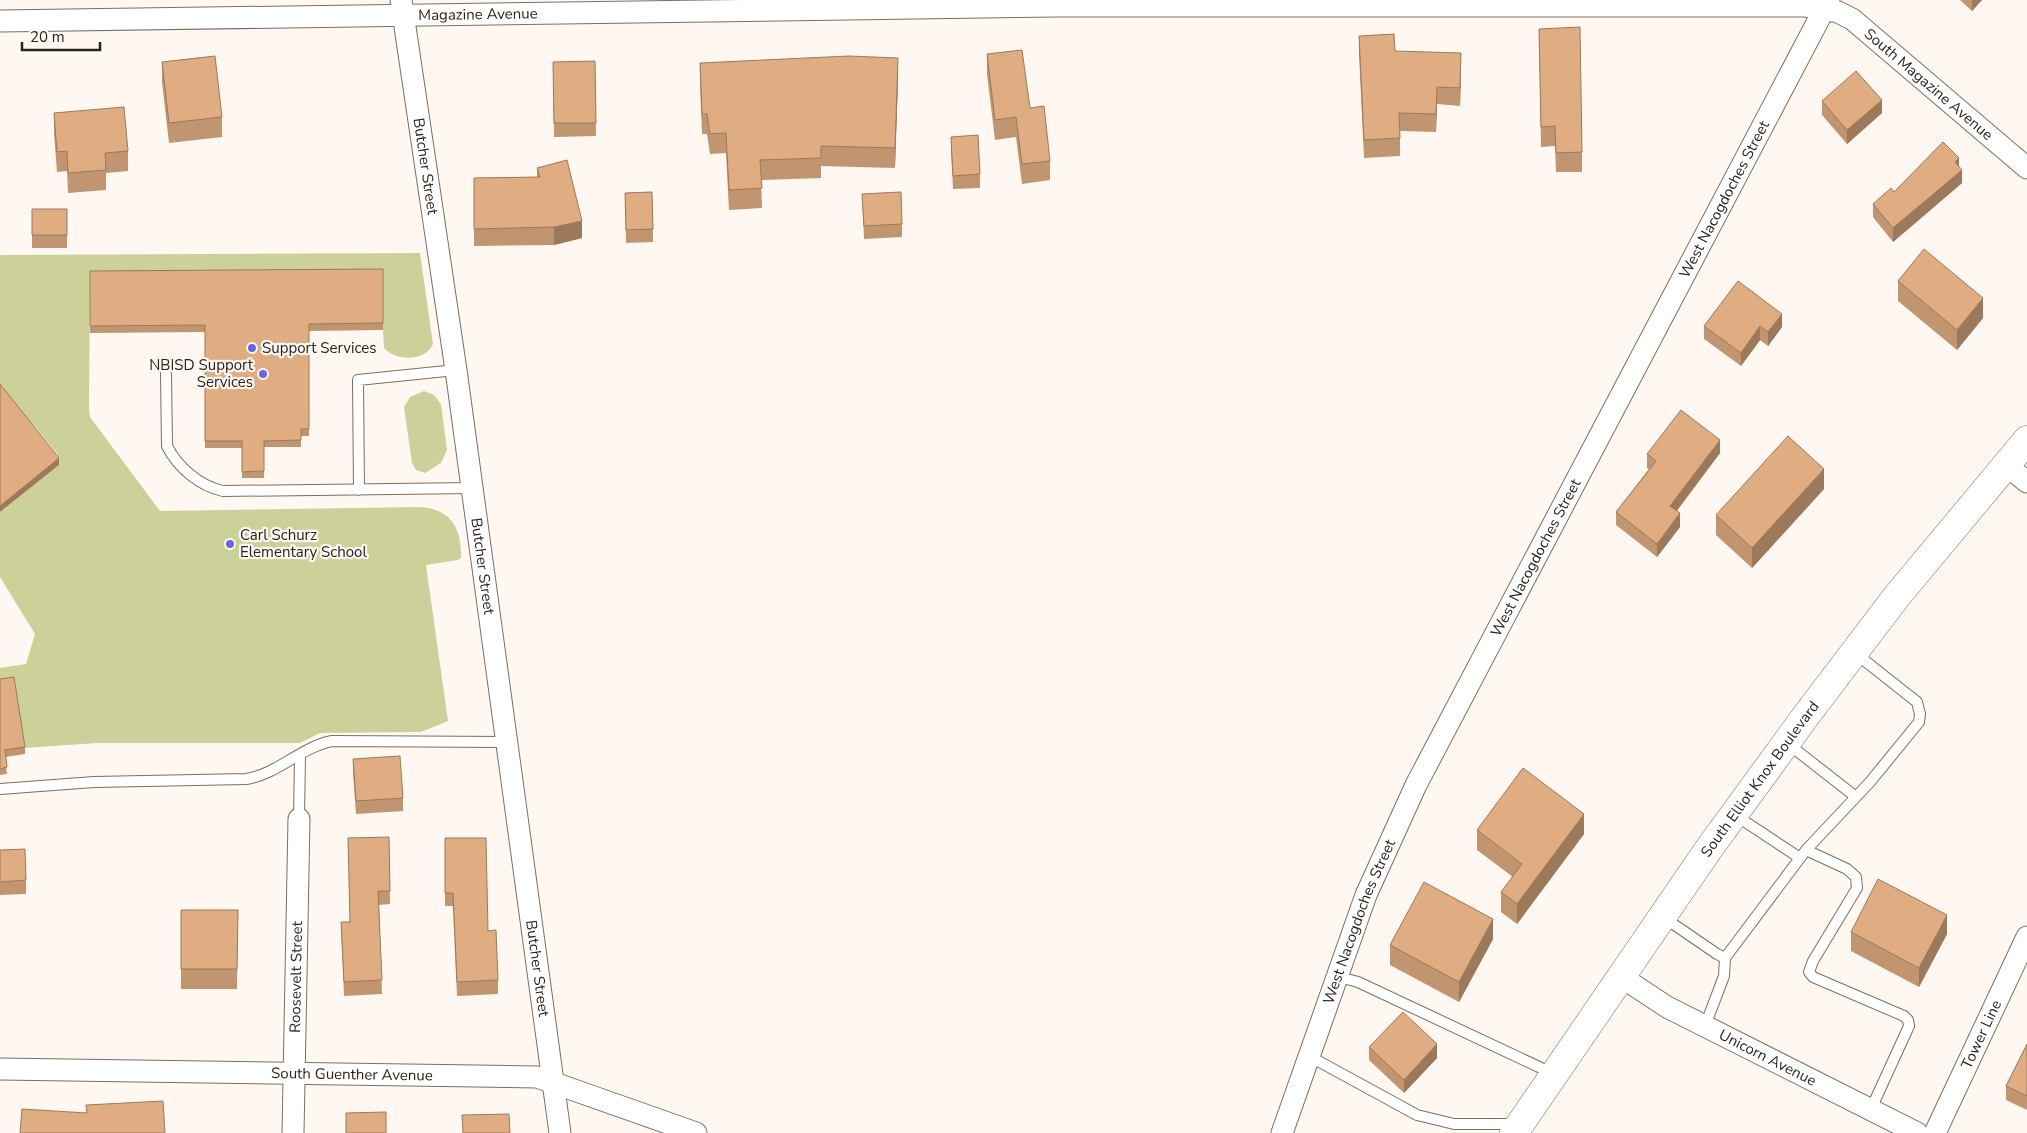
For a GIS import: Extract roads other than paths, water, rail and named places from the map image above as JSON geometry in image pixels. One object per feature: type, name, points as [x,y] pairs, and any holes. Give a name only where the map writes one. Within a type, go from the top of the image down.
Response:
[{"type":"main road","name":"South Elliot Knox Boulevard","points":[[1517,1129],[1620,976],[1786,743],[1897,596],[2027,440]]},
{"type":"street","name":"Magazine Avenue","points":[[0,21],[402,8],[1059,3],[1805,6],[1827,4]]},
{"type":"street","name":"South Magazine Avenue","points":[[1827,4],[1852,19],[2027,168]]},
{"type":"street","name":"West Nacogdoches Street","points":[[1282,1133],[1336,976],[1373,878],[1416,785],[1827,4]]},
{"type":"street","name":"Butcher Street","points":[[402,8],[473,488],[560,1133]]},
{"type":"street","points":[[2006,465],[2027,482]]},
{"type":"street","name":"Roosevelt Street","points":[[293,1133],[299,819]]},
{"type":"street","name":"Tower Line","points":[[1935,1133],[2027,936]]},
{"type":"street","name":"Unicorn Avenue","points":[[1620,976],[1667,1007],[1918,1133]]},
{"type":"street","name":"South Guenther Avenue","points":[[0,1069],[294,1075],[521,1076],[553,1082],[696,1133]]},
{"type":"lane","points":[[359,490],[358,380],[456,370]]},
{"type":"lane","points":[[166,374],[167,446],[171,454],[204,485],[223,491],[473,488]]},
{"type":"lane","points":[[1705,1026],[1724,976],[1725,958],[1803,854],[1856,797],[1919,722],[1920,714],[1917,702],[1854,652]]},
{"type":"lane","points":[[0,789],[94,782],[246,779],[268,774],[317,745],[332,741],[506,742]]},
{"type":"lane","points":[[1786,743],[1856,797]]},
{"type":"lane","points":[[299,819],[300,755]]},
{"type":"lane","points":[[1734,814],[1803,854],[1847,869],[1856,877],[1857,888],[1813,961],[1809,972],[1814,977],[1904,1016],[1908,1020],[1909,1026],[1871,1109]]},
{"type":"lane","points":[[1662,916],[1716,954],[1725,958]]},
{"type":"lane","points":[[1336,976],[1358,982],[1554,1074]]},
{"type":"lane","points":[[1309,1056],[1418,1115],[1454,1124],[1517,1129]]},
{"type":"place","name":"Support Services","points":[[252,348]]},
{"type":"place","name":"NBISD Support Services","points":[[263,374]]},
{"type":"place","name":"Carl Schurz Elementary School","points":[[230,544]]}]
